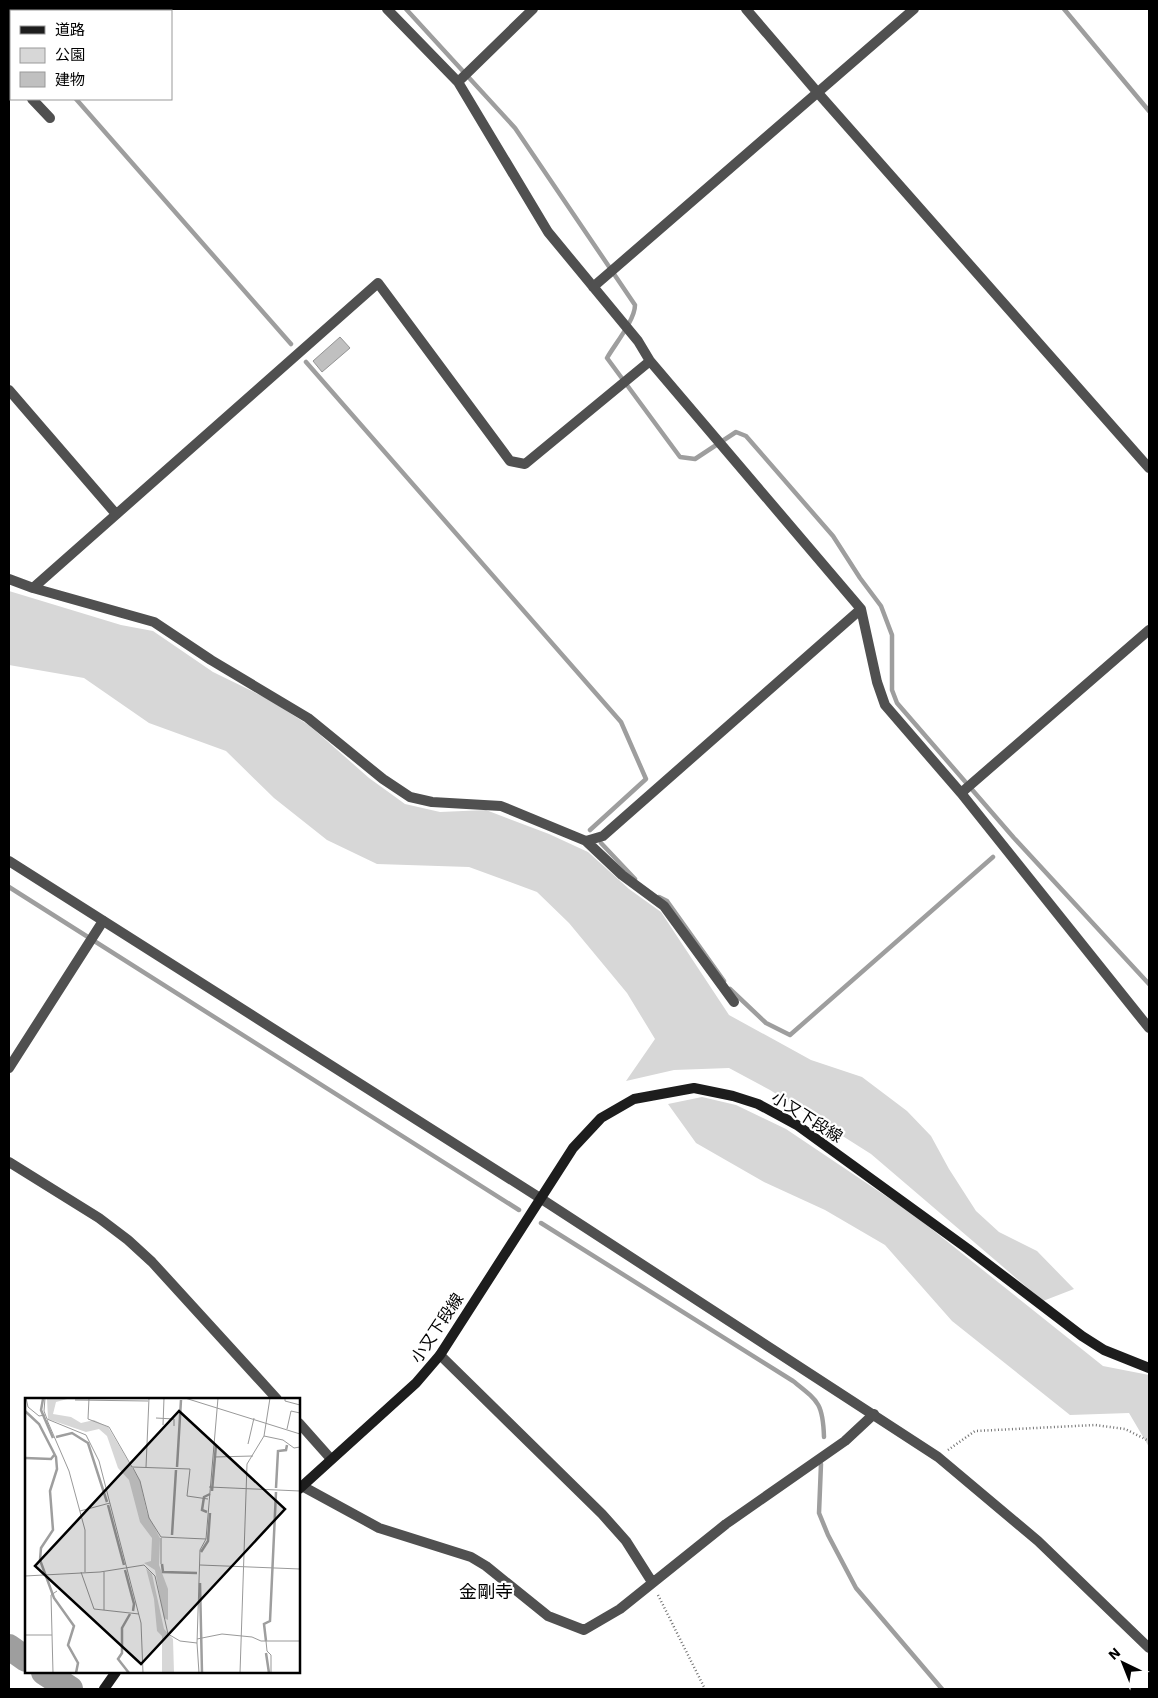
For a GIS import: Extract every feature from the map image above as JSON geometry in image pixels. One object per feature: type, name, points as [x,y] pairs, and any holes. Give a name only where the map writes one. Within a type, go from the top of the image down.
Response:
[{"type":"main road","name":"小又下段線","points":[[300,1488],[416,1383],[440,1355],[573,1148],[601,1118],[634,1099],[694,1088],[758,1104],[797,1125],[968,1248],[1082,1336],[1104,1350],[1149,1368]]},
{"type":"main road","points":[[104,1689],[115,1673]]},
{"type":"street","points":[[387,9],[458,82],[548,232],[638,341],[650,362],[861,609],[877,682],[885,705],[961,793],[1149,1028]]},
{"type":"street","points":[[458,82],[533,9]]},
{"type":"street","points":[[746,9],[1149,468]]},
{"type":"street","points":[[593,287],[914,9]]},
{"type":"street","points":[[33,100],[50,118]]},
{"type":"street","points":[[33,588],[378,284],[510,460],[526,464],[650,362]]},
{"type":"street","points":[[9,390],[116,514]]},
{"type":"street","points":[[9,579],[33,588],[154,622],[210,660],[308,718],[383,779],[410,797],[432,802],[501,806],[586,841],[622,875],[664,906],[734,1002]]},
{"type":"street","points":[[586,841],[603,836],[861,609]]},
{"type":"street","points":[[961,793],[1149,630]]},
{"type":"street","points":[[9,861],[540,1198],[938,1457],[1038,1541],[1149,1648]]},
{"type":"street","points":[[9,1068],[103,921]]},
{"type":"street","points":[[9,1162],[99,1218],[128,1240],[152,1262],[276,1398]]},
{"type":"street","points":[[440,1355],[602,1514],[626,1540],[652,1582]]},
{"type":"street","points":[[300,1488],[379,1528],[471,1557],[486,1566],[548,1616],[584,1630],[620,1609],[726,1524],[845,1441],[874,1414]]},
{"type":"street","points":[[300,1424],[332,1459]]},
{"type":"path","points":[[938,1457],[975,1431],[1094,1425],[1126,1429],[1149,1441]]},
{"type":"path","points":[[652,1582],[705,1689]]},
{"type":"green space","points":[[9,591],[121,625],[153,631],[213,672],[268,699],[310,726],[369,778],[405,804],[440,812],[486,810],[549,834],[588,852],[629,889],[661,912],[729,1015],[811,1060],[862,1077],[907,1111],[931,1136],[949,1169],[976,1211],[999,1232],[1037,1251],[1074,1289],[1043,1301],[871,1154],[770,1090],[729,1068],[674,1070],[626,1081],[655,1039],[627,993],[569,923],[537,892],[469,867],[377,864],[327,840],[274,798],[226,751],[149,723],[84,678],[9,665]]},
{"type":"green space","points":[[702,1097],[736,1105],[786,1129],[914,1215],[1103,1366],[1149,1375],[1149,1447],[1129,1413],[1070,1415],[952,1321],[885,1245],[825,1210],[764,1182],[696,1143],[668,1104]]},
{"type":"building","points":[[340,337],[350,348],[322,372],[313,361]]},
{"type":"waterway","points":[[406,9],[515,128],[635,305],[632,318],[607,358],[680,457],[695,459],[736,432],[746,436],[833,536],[881,606],[892,635],[892,690],[897,703],[1014,838],[1149,984]]},
{"type":"waterway","points":[[1064,9],[1149,111]]},
{"type":"waterway","points":[[77,100],[291,344]]},
{"type":"waterway","points":[[306,362],[621,722],[646,779],[590,830]]},
{"type":"waterway","points":[[601,843],[635,879]]},
{"type":"waterway","points":[[730,989],[766,1023],[790,1035],[993,857]]},
{"type":"waterway","points":[[9,887],[519,1210]]},
{"type":"waterway","points":[[659,897],[667,901],[724,981]]},
{"type":"waterway","points":[[541,1223],[793,1381],[808,1393],[817,1404],[822,1417],[824,1437]]},
{"type":"waterway","points":[[821,1464],[819,1513],[828,1535],[856,1588],[942,1689]]},
{"type":"waterway","points":[[9,1647],[25,1658]]},
{"type":"waterway","points":[[46,1673],[70,1689]]},
{"type":"district","name":"金剛寺","points":[[486,1591]]}]
